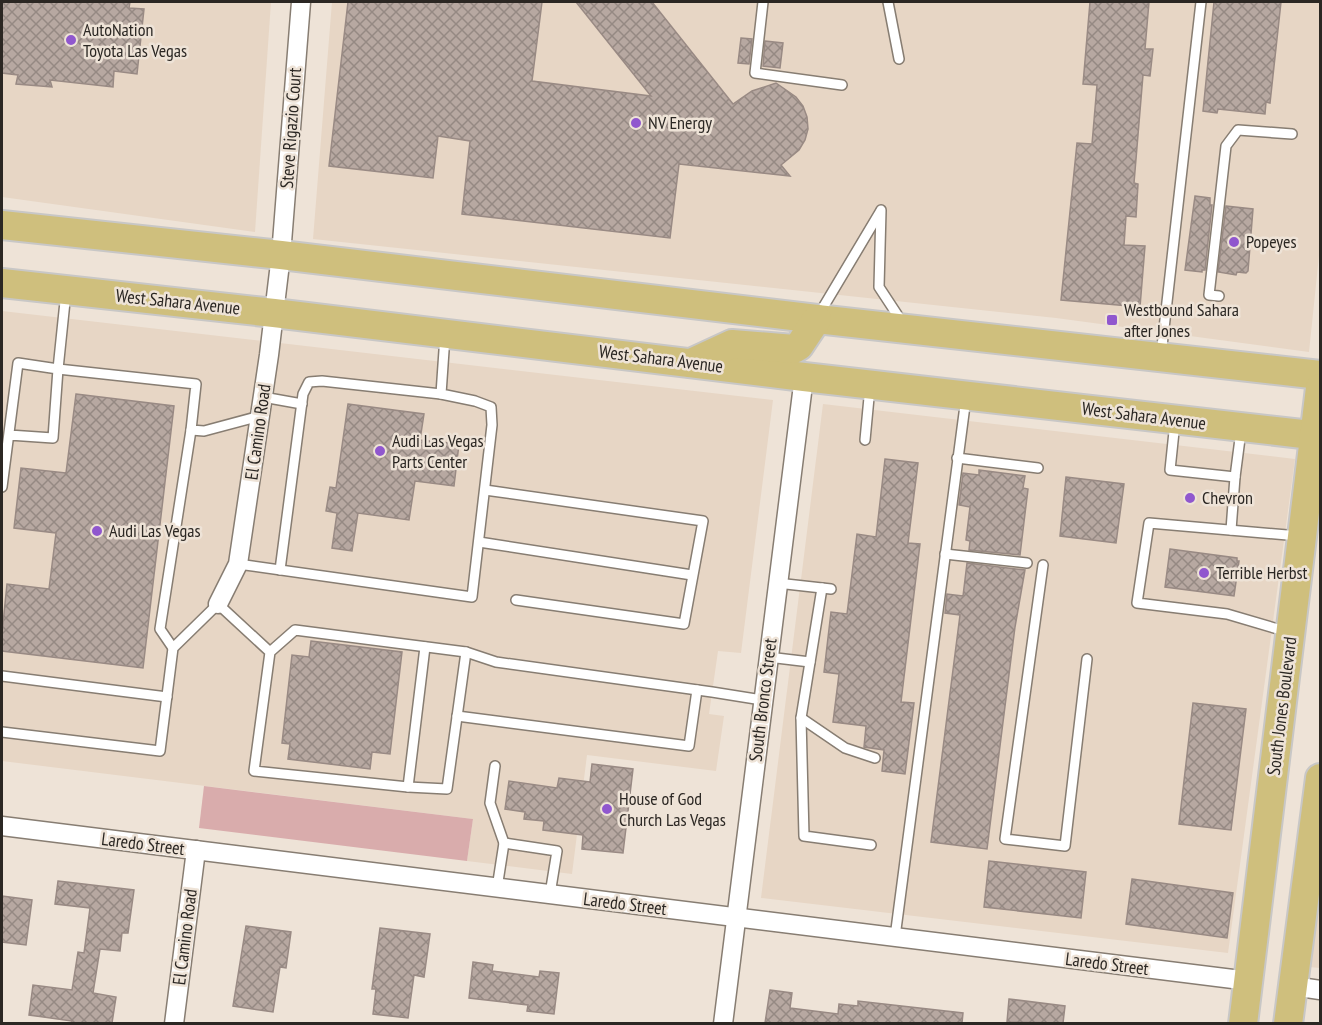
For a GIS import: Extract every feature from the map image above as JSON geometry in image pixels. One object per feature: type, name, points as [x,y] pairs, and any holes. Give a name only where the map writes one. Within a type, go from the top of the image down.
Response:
[{"type":"main road","points":[[2,225],[1320,375]]},
{"type":"main road","name":"West Sahara Avenue","points":[[2,283],[1317,435]]},
{"type":"main road","points":[[691,363],[732,344],[794,349],[800,346],[817,319]]},
{"type":"main road","name":"South Jones Boulevard","points":[[1243,1023],[1302,536],[1317,435],[1320,388]]},
{"type":"main road","points":[[1288,1023],[1317,831],[1320,778]]},
{"type":"main road","points":[[1249,981],[1264,1003],[1262,1023]]},
{"type":"street","name":"Steve Rigazio Court","points":[[281,255],[301,2]]},
{"type":"street","name":"El Camino Road","points":[[218,604],[238,564],[281,255]]},
{"type":"street","name":"South Bronco Street","points":[[723,1023],[804,377]]},
{"type":"street","name":"Laredo Street","points":[[2,826],[1249,981]]},
{"type":"street","name":"El Camino Road","points":[[174,1023],[196,850]]},
{"type":"street","points":[[1293,986],[1320,990]]},
{"type":"lane","points":[[763,2],[755,73],[843,85]]},
{"type":"lane","points":[[888,2],[899,59]]},
{"type":"lane","points":[[1161,358],[1201,2]]},
{"type":"lane","points":[[1219,296],[1209,295],[1226,146],[1238,130],[1292,134]]},
{"type":"lane","points":[[817,319],[881,210],[879,287],[906,329]]},
{"type":"lane","points":[[9,435],[53,438],[66,290]]},
{"type":"lane","points":[[441,394],[446,333]]},
{"type":"lane","points":[[2,487],[18,363],[196,384],[192,430],[160,629],[173,648]]},
{"type":"lane","points":[[238,564],[280,570],[472,597],[492,425],[491,407],[441,394],[322,381],[309,382],[303,394],[280,570]]},
{"type":"lane","points":[[865,440],[871,385]]},
{"type":"lane","points":[[895,937],[966,395]]},
{"type":"lane","points":[[263,397],[302,404]]},
{"type":"lane","points":[[192,430],[204,431],[260,416]]},
{"type":"lane","points":[[1176,419],[1170,470],[1235,477]]},
{"type":"lane","points":[[1231,530],[1241,427]]},
{"type":"lane","points":[[957,458],[1038,468]]},
{"type":"lane","points":[[485,490],[703,521],[684,624],[516,600]]},
{"type":"lane","points":[[1290,633],[1227,614],[1137,603],[1149,523],[1302,536]]},
{"type":"lane","points":[[478,542],[692,575]]},
{"type":"lane","points":[[945,554],[1027,563]]},
{"type":"lane","points":[[1043,565],[1005,839],[1065,846],[1087,659]]},
{"type":"lane","points":[[777,583],[827,589],[810,662],[801,718],[804,836],[871,845]]},
{"type":"lane","points":[[2,732],[160,751],[173,648],[218,604],[270,652]]},
{"type":"lane","points":[[466,652],[447,789],[254,771],[270,652],[294,630],[466,652],[496,662],[762,700]]},
{"type":"lane","points":[[408,787],[425,647]]},
{"type":"lane","points":[[768,657],[810,662]]},
{"type":"lane","points":[[2,676],[167,697]]},
{"type":"lane","points":[[457,716],[689,746],[697,690]]},
{"type":"lane","points":[[801,718],[845,748],[875,758]]},
{"type":"lane","points":[[495,766],[490,803],[504,843],[497,888]]},
{"type":"lane","points":[[504,843],[557,851],[550,894]]},
{"type":"shaded area","points":[[2,2],[271,2],[255,232],[2,197]]},
{"type":"shaded area","points":[[332,2],[1320,2],[1320,246],[1309,352],[1056,318],[313,239]]},
{"type":"shaded area","points":[[2,311],[773,400],[741,653],[718,651],[709,714],[724,716],[716,771],[587,755],[572,874],[467,861],[473,819],[2,761]]},
{"type":"shaded area","points":[[823,404],[1295,459],[1228,953],[761,898]]},
{"type":"shaded area","points":[[204,786],[473,819],[467,861],[199,828]]},
{"type":"shaded area","points":[[1320,873],[1320,968],[1309,967]]},
{"type":"building","name":"AutoNation Toyota Las Vegas","points":[[2,2],[130,2],[129,8],[144,9],[137,74],[114,71],[113,87],[50,80],[52,87],[16,84],[18,75],[2,73]]},
{"type":"building","name":"NV Energy","points":[[348,2],[542,2],[532,81],[651,96],[576,2],[652,2],[733,104],[752,91],[776,83],[796,97],[807,117],[808,129],[805,140],[799,150],[781,165],[790,176],[679,164],[670,238],[462,214],[470,141],[438,136],[433,178],[329,166]]},
{"type":"building","points":[[1090,2],[1149,2],[1145,49],[1153,49],[1150,76],[1143,75],[1134,183],[1138,184],[1136,217],[1126,216],[1124,245],[1145,246],[1140,307],[1061,300],[1077,143],[1092,144],[1097,85],[1083,84]]},
{"type":"building","points":[[1214,2],[1281,2],[1270,103],[1266,102],[1265,114],[1218,109],[1217,113],[1203,111]]},
{"type":"building","points":[[741,38],[752,39],[749,64],[738,63]]},
{"type":"building","points":[[765,41],[783,43],[780,68],[763,66]]},
{"type":"building","points":[[1195,196],[1210,198],[1210,205],[1212,205],[1205,270],[1202,272],[1185,270]]},
{"type":"building","name":"Popeyes","points":[[1226,206],[1253,209],[1246,273],[1237,272],[1236,275],[1218,272]]},
{"type":"building","name":"Audi Las Vegas","points":[[76,394],[174,406],[143,668],[2,651],[7,584],[49,589],[56,533],[14,528],[21,468],[66,473]]},
{"type":"building","name":"Audi Las Vegas Parts Center","points":[[348,404],[424,414],[420,440],[459,444],[454,486],[415,481],[409,520],[358,513],[352,551],[332,548],[337,513],[326,511],[330,487],[336,488]]},
{"type":"building","points":[[885,459],[918,463],[908,543],[920,544],[901,702],[914,703],[905,774],[882,771],[884,750],[864,747],[866,726],[833,722],[839,674],[824,672],[831,612],[847,614],[857,534],[876,537]]},
{"type":"building","points":[[979,470],[1025,476],[1023,488],[1028,489],[1020,555],[969,550],[970,541],[966,540],[970,507],[959,505],[963,473],[979,475]]},
{"type":"building","points":[[1066,477],[1124,484],[1116,543],[1060,536]]},
{"type":"building","name":"Terrible Herbst","points":[[1170,549],[1237,558],[1239,561],[1234,596],[1165,587]]},
{"type":"building","points":[[967,563],[1025,570],[1015,627],[987,849],[931,842],[960,615],[945,613],[947,594],[963,596]]},
{"type":"building","points":[[311,641],[402,652],[390,754],[372,752],[370,769],[288,759],[290,744],[282,743],[292,655],[309,657]]},
{"type":"building","points":[[1193,703],[1246,709],[1231,830],[1179,824]]},
{"type":"building","points":[[592,764],[633,769],[623,853],[582,849],[583,835],[543,830],[544,821],[524,819],[525,812],[505,809],[509,781],[557,788],[559,778],[590,782]]},
{"type":"building","points":[[989,861],[1086,872],[1081,918],[984,907]]},
{"type":"building","points":[[1132,879],[1233,893],[1227,938],[1126,924]]},
{"type":"building","points":[[58,881],[134,890],[128,933],[122,933],[120,951],[100,949],[93,993],[116,997],[112,1023],[71,1023],[72,1021],[29,1015],[33,985],[72,990],[78,952],[84,953],[90,908],[55,904]]},
{"type":"building","points":[[2,896],[32,900],[26,945],[2,942]]},
{"type":"building","points":[[246,926],[291,932],[286,968],[280,967],[273,1012],[233,1006]]},
{"type":"building","points":[[380,928],[430,934],[424,977],[414,975],[408,1018],[373,1014],[376,989],[372,989]]},
{"type":"building","points":[[473,962],[493,965],[492,971],[539,977],[540,971],[559,973],[554,1014],[527,1011],[528,1005],[469,998]]},
{"type":"building","points":[[770,990],[792,993],[790,1008],[838,1014],[839,1004],[858,1006],[858,1001],[963,1013],[962,1023],[765,1023]]},
{"type":"building","points":[[1009,999],[1065,1006],[1063,1023],[1007,1022]]},
{"type":"place","name":"AutoNation Toyota Las Vegas","points":[[71,40]]},
{"type":"place","name":"NV Energy","points":[[636,123]]},
{"type":"place","name":"Popeyes","points":[[1234,242]]},
{"type":"place","name":"Westbound Sahara after Jones","points":[[1112,320]]},
{"type":"place","name":"Audi Las Vegas Parts Center","points":[[380,451]]},
{"type":"place","name":"Chevron","points":[[1190,498]]},
{"type":"place","name":"Audi Las Vegas","points":[[97,531]]},
{"type":"place","name":"Terrible Herbst","points":[[1204,573]]},
{"type":"place","name":"House of God Church Las Vegas","points":[[607,809]]}]
